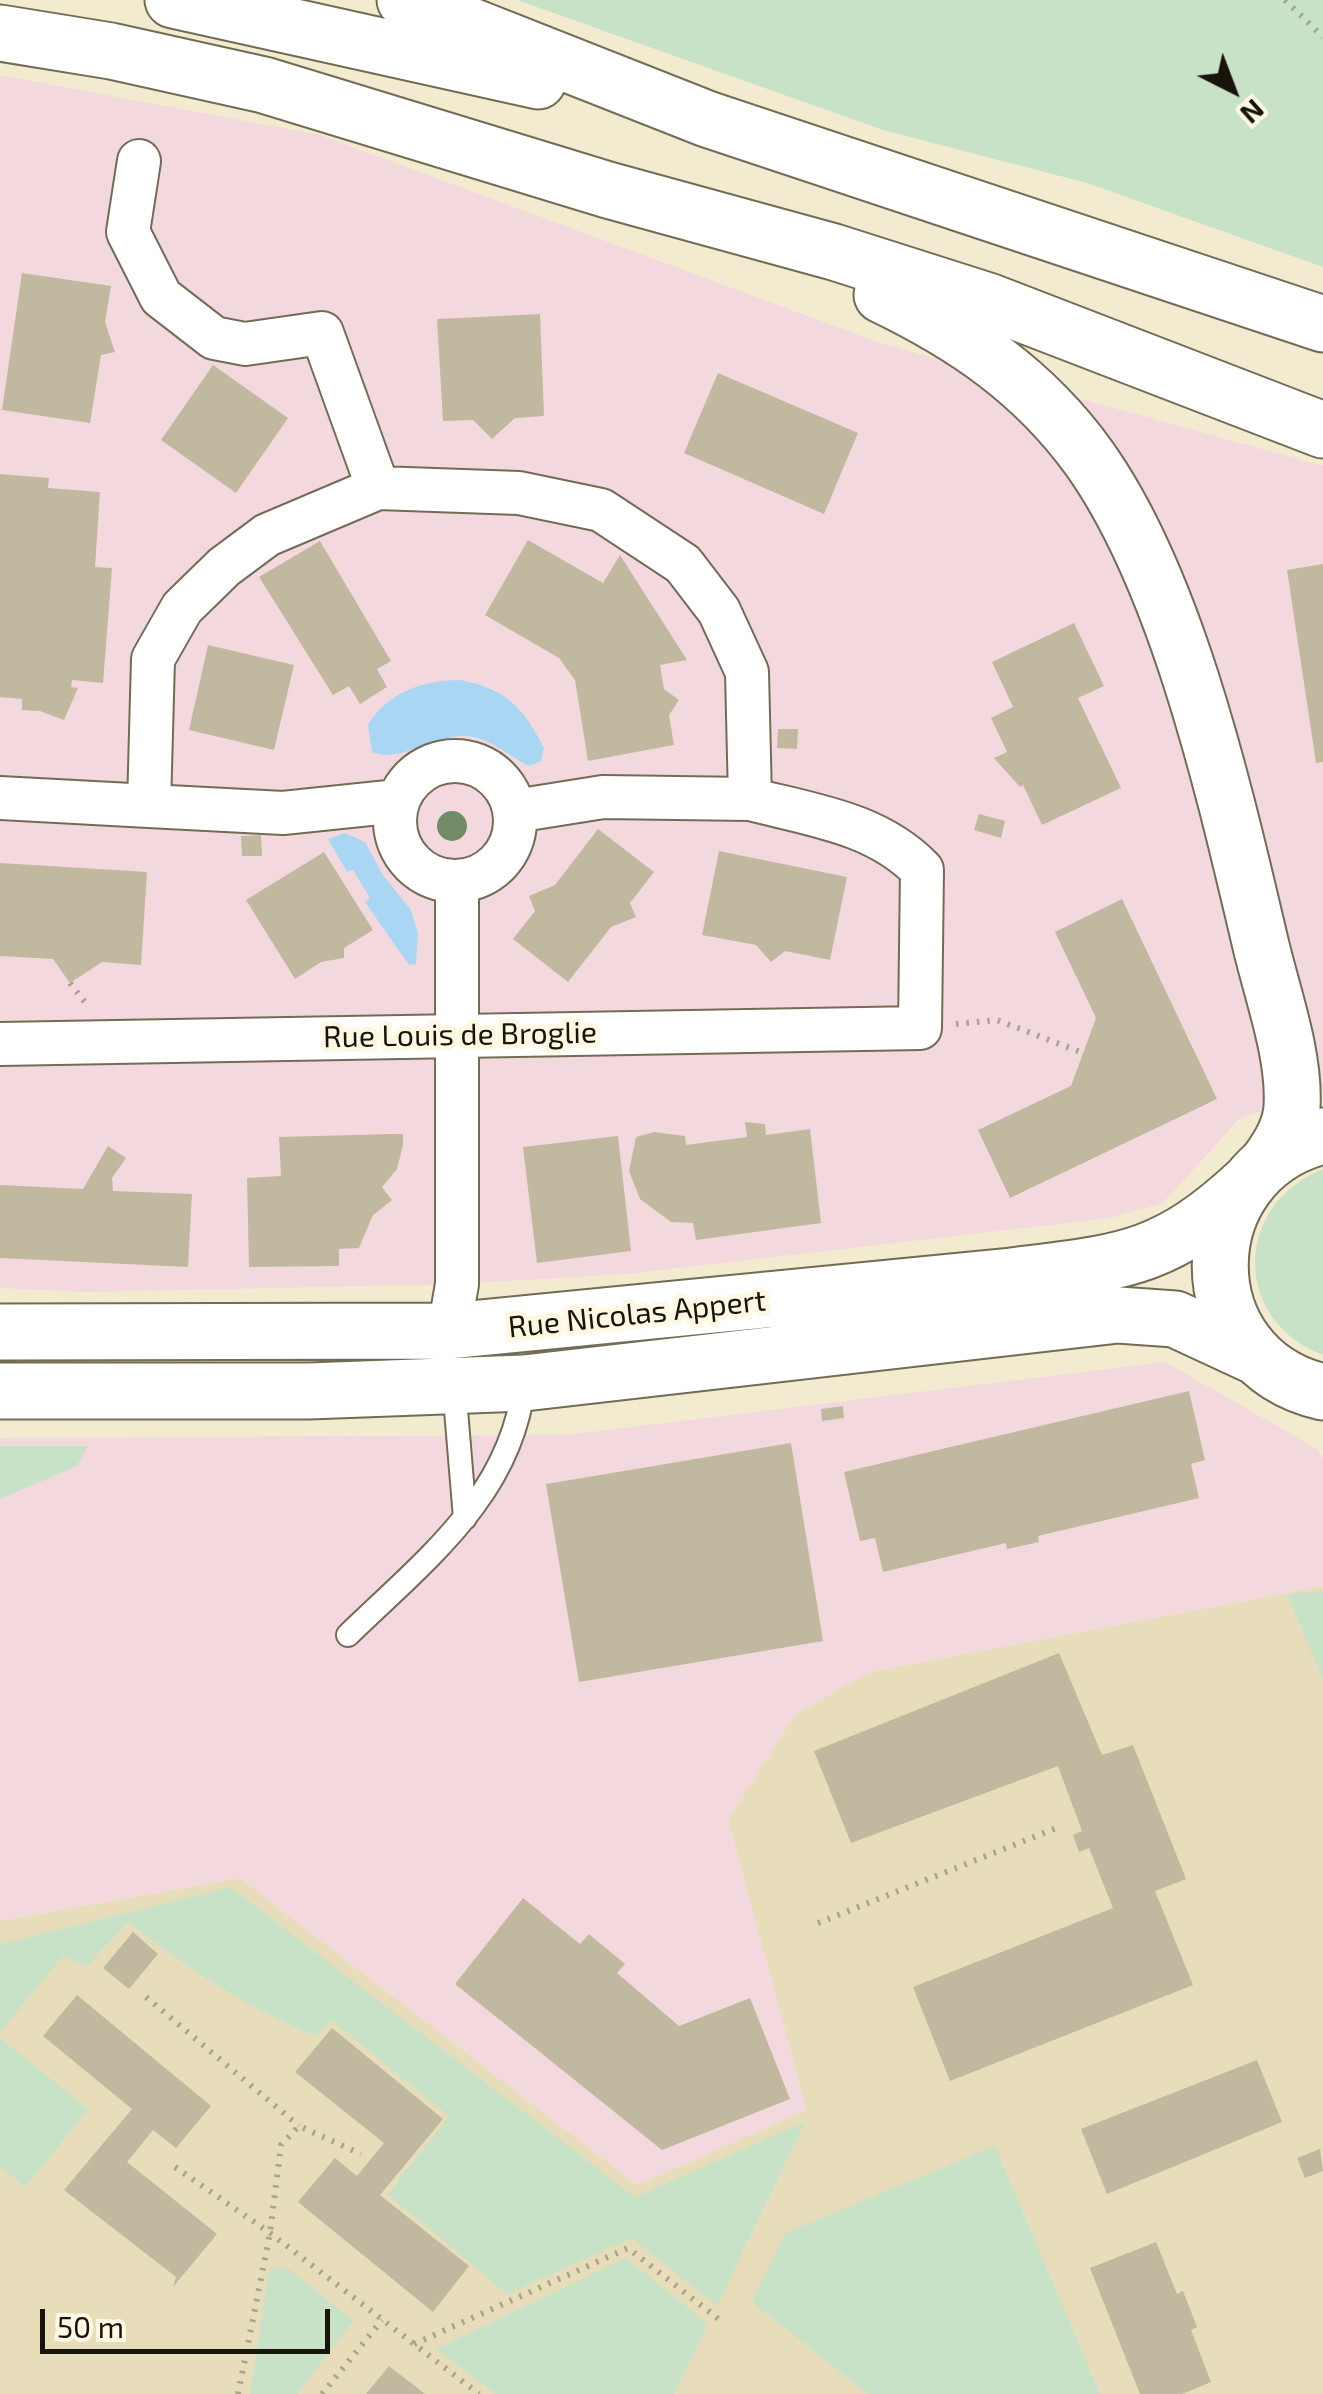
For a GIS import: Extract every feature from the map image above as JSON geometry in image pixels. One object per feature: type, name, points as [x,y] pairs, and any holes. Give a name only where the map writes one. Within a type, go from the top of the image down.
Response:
[{"type":"main road","points":[[173,0],[706,119]]},
{"type":"main road","points":[[406,0],[706,119],[1323,324]]},
{"type":"main road","points":[[0,33],[130,54],[264,85],[608,190],[928,280],[1323,430]]},
{"type":"main road","points":[[608,190],[876,292],[940,323],[1023,382],[1087,456],[1139,544],[1200,718],[1233,829],[1290,1080],[1288,1125],[1227,1221],[1219,1264],[1226,1307],[1296,1382]]},
{"type":"main road","points":[[1258,1173],[1323,1136]]},
{"type":"main road","name":"Rue Nicolas Appert","points":[[0,1332],[449,1330],[1011,1276],[1126,1259],[1186,1236],[1258,1173]]},
{"type":"main road","name":"Rue Nicolas Appert","points":[[0,1391],[162,1393],[451,1387],[531,1362],[1118,1315],[1175,1319],[1296,1382]]},
{"type":"street","points":[[140,161],[128,232],[161,297],[214,338],[245,344],[322,333],[378,488]]},
{"type":"street","points":[[150,806],[153,660],[182,608],[224,567],[267,535],[378,488],[519,493],[601,510],[683,564],[718,612],[747,672],[750,800]]},
{"type":"street","points":[[460,761],[496,776],[515,811],[515,831],[495,866],[457,882],[438,880],[406,857],[397,840],[398,801],[422,770],[460,761]]},
{"type":"street","points":[[515,811],[603,796],[750,800],[858,827],[899,846],[922,870],[920,1028]]},
{"type":"street","points":[[0,798],[283,814],[398,801]]},
{"type":"street","points":[[449,1330],[457,1284],[457,882]]},
{"type":"street","name":"Rue Louis de Broglie","points":[[0,1044],[920,1028]]},
{"type":"lane","points":[[348,1635],[490,1489],[521,1416],[531,1362],[618,1316]]},
{"type":"lane","points":[[451,1387],[464,1518]]},
{"type":"path","points":[[1285,0],[1323,37]]},
{"type":"path","points":[[920,1028],[997,1020],[1083,1053]]},
{"type":"path","points":[[818,1923],[1059,1828]]},
{"type":"path","points":[[146,1997],[299,2126],[361,2154]]},
{"type":"path","points":[[238,2394],[270,2233],[280,2145],[299,2126]]},
{"type":"path","points":[[175,2167],[270,2233],[478,2394]]},
{"type":"path","points":[[414,2344],[628,2248],[720,2320]]},
{"type":"path","points":[[322,2394],[382,2320]]},
{"type":"shaded area","points":[[0,75],[320,135],[883,344],[1323,466],[1323,1091],[1240,1118],[1163,1203],[1111,1218],[627,1274],[457,1284],[88,1292],[0,1288]]},
{"type":"shaded area","points":[[1165,1362],[1317,1449],[1323,1458],[1323,1586],[870,1672],[795,1716],[728,1819],[808,2110],[637,2185],[240,1878],[0,1921],[0,1438],[566,1435]]},
{"type":"shaded area","points":[[1323,1586],[1323,2394],[0,2394],[0,1921],[240,1878],[637,2185],[807,2110],[728,1819],[795,1715],[870,1672]]},
{"type":"green space","points":[[517,0],[1323,0],[1323,267],[1087,183],[883,130]]},
{"type":"green space","points":[[1323,1169],[1323,1355],[1293,1338],[1272,1316],[1259,1290],[1255,1262],[1259,1234],[1272,1208],[1293,1186]]},
{"type":"green space","points":[[0,1446],[88,1446],[77,1466],[0,1499]]},
{"type":"green space","points":[[1323,1591],[1323,1680],[1287,1594]]},
{"type":"green space","points":[[230,1887],[635,2197],[805,2122],[717,2306],[632,2238],[507,2294],[388,2194],[449,2116],[331,2020],[316,2036],[264,2012],[128,1922],[87,1966],[62,1957],[0,2032],[0,1944]]},
{"type":"green space","points":[[0,2038],[88,2109],[26,2187],[0,2167]]},
{"type":"green space","points":[[995,2146],[1100,2394],[868,2394],[752,2302],[785,2233]]},
{"type":"green space","points":[[626,2258],[708,2324],[674,2394],[496,2394],[436,2349]]},
{"type":"green space","points":[[274,2267],[287,2267],[353,2321],[297,2394],[250,2394],[268,2275]]},
{"type":"water","points":[[460,680],[501,694],[520,711],[544,748],[541,761],[529,766],[491,743],[465,736],[405,752],[372,752],[368,725],[386,704],[420,686]]},
{"type":"water","points":[[345,833],[365,842],[383,875],[411,910],[418,933],[416,964],[409,965],[365,902],[370,898],[353,870],[347,872],[328,839]]},
{"type":"building","points":[[22,273],[111,286],[105,322],[115,352],[101,355],[90,423],[2,410]]},
{"type":"building","points":[[540,314],[544,416],[515,418],[492,439],[473,420],[443,421],[437,319]]},
{"type":"building","points":[[213,365],[288,418],[236,493],[161,440]]},
{"type":"building","points":[[718,373],[858,433],[824,514],[684,453]]},
{"type":"building","points":[[0,474],[49,478],[48,488],[100,492],[95,567],[112,568],[103,683],[72,680],[71,687],[78,688],[64,720],[40,711],[22,710],[22,699],[0,697]]},
{"type":"building","points":[[528,540],[603,583],[620,555],[687,660],[660,665],[664,689],[679,700],[669,715],[674,745],[588,761],[575,680],[559,658],[485,615]]},
{"type":"building","points":[[320,541],[391,661],[377,669],[387,687],[360,704],[349,686],[333,695],[259,577]]},
{"type":"building","points":[[1323,564],[1323,762],[1316,763],[1287,570]]},
{"type":"building","points":[[1074,623],[1104,686],[1078,698],[1121,788],[1042,825],[1023,785],[1020,787],[994,758],[1007,752],[991,718],[1013,707],[992,662]]},
{"type":"building","points":[[208,645],[294,665],[274,750],[189,730]]},
{"type":"building","points":[[778,729],[798,729],[797,749],[777,748]]},
{"type":"building","points":[[979,814],[1005,821],[1001,838],[974,830]]},
{"type":"building","points":[[598,829],[654,872],[630,903],[636,917],[611,927],[568,982],[513,939],[535,911],[529,896],[555,885]]},
{"type":"building","points":[[261,835],[262,856],[242,856],[241,836]]},
{"type":"building","points":[[719,851],[847,877],[830,960],[785,951],[771,962],[756,945],[702,935]]},
{"type":"building","points":[[324,852],[373,930],[344,948],[344,958],[321,962],[295,979],[246,900]]},
{"type":"building","points":[[0,863],[147,872],[141,965],[102,962],[70,983],[53,959],[0,956]]},
{"type":"building","points":[[1122,899],[1217,1099],[1010,1198],[978,1130],[1071,1086],[1096,1018],[1055,932]]},
{"type":"building","points":[[745,1122],[765,1124],[766,1135],[810,1129],[821,1223],[696,1240],[693,1223],[671,1222],[640,1199],[629,1171],[636,1137],[654,1132],[685,1136],[686,1145],[747,1137]]},
{"type":"building","points":[[403,1134],[397,1169],[382,1187],[392,1200],[373,1215],[359,1248],[339,1249],[339,1266],[249,1267],[247,1178],[281,1176],[279,1137]]},
{"type":"building","points":[[618,1136],[631,1251],[537,1263],[523,1147]]},
{"type":"building","points":[[108,1146],[126,1158],[112,1178],[113,1191],[192,1194],[188,1267],[0,1258],[0,1185],[83,1189]]},
{"type":"building","points":[[1189,1391],[1205,1460],[1191,1464],[1199,1498],[1038,1536],[1039,1542],[1007,1549],[1006,1543],[883,1572],[875,1538],[860,1541],[844,1472]]},
{"type":"building","points":[[843,1406],[844,1418],[822,1421],[821,1409]]},
{"type":"building","points":[[791,1443],[823,1641],[579,1682],[546,1484]]},
{"type":"building","points":[[1059,1653],[1102,1755],[1133,1745],[1186,1879],[1155,1891],[1193,1985],[950,2081],[913,1987],[1113,1908],[1089,1848],[1079,1852],[1073,1835],[1082,1831],[1058,1766],[851,1843],[814,1751]]},
{"type":"building","points":[[523,1898],[580,1944],[589,1934],[625,1964],[617,1973],[679,2026],[750,1998],[790,2099],[662,2150],[455,1984]]},
{"type":"building","points":[[133,1932],[158,1954],[129,1989],[103,1968]]},
{"type":"building","points":[[77,1995],[211,2106],[176,2148],[153,2130],[127,2162],[217,2234],[173,2287],[176,2277],[64,2190],[132,2109],[43,2036]]},
{"type":"building","points":[[332,2028],[443,2119],[380,2195],[469,2266],[433,2312],[298,2202],[335,2158],[357,2176],[384,2143],[295,2072]]},
{"type":"building","points":[[1257,2060],[1282,2122],[1107,2194],[1081,2129]]},
{"type":"building","points":[[1320,2149],[1323,2171],[1305,2178],[1297,2158]]},
{"type":"building","points":[[1156,2242],[1177,2294],[1183,2291],[1197,2327],[1191,2330],[1211,2382],[1182,2394],[1140,2394],[1090,2268]]},
{"type":"building","points":[[389,2366],[425,2394],[366,2394]]}]
